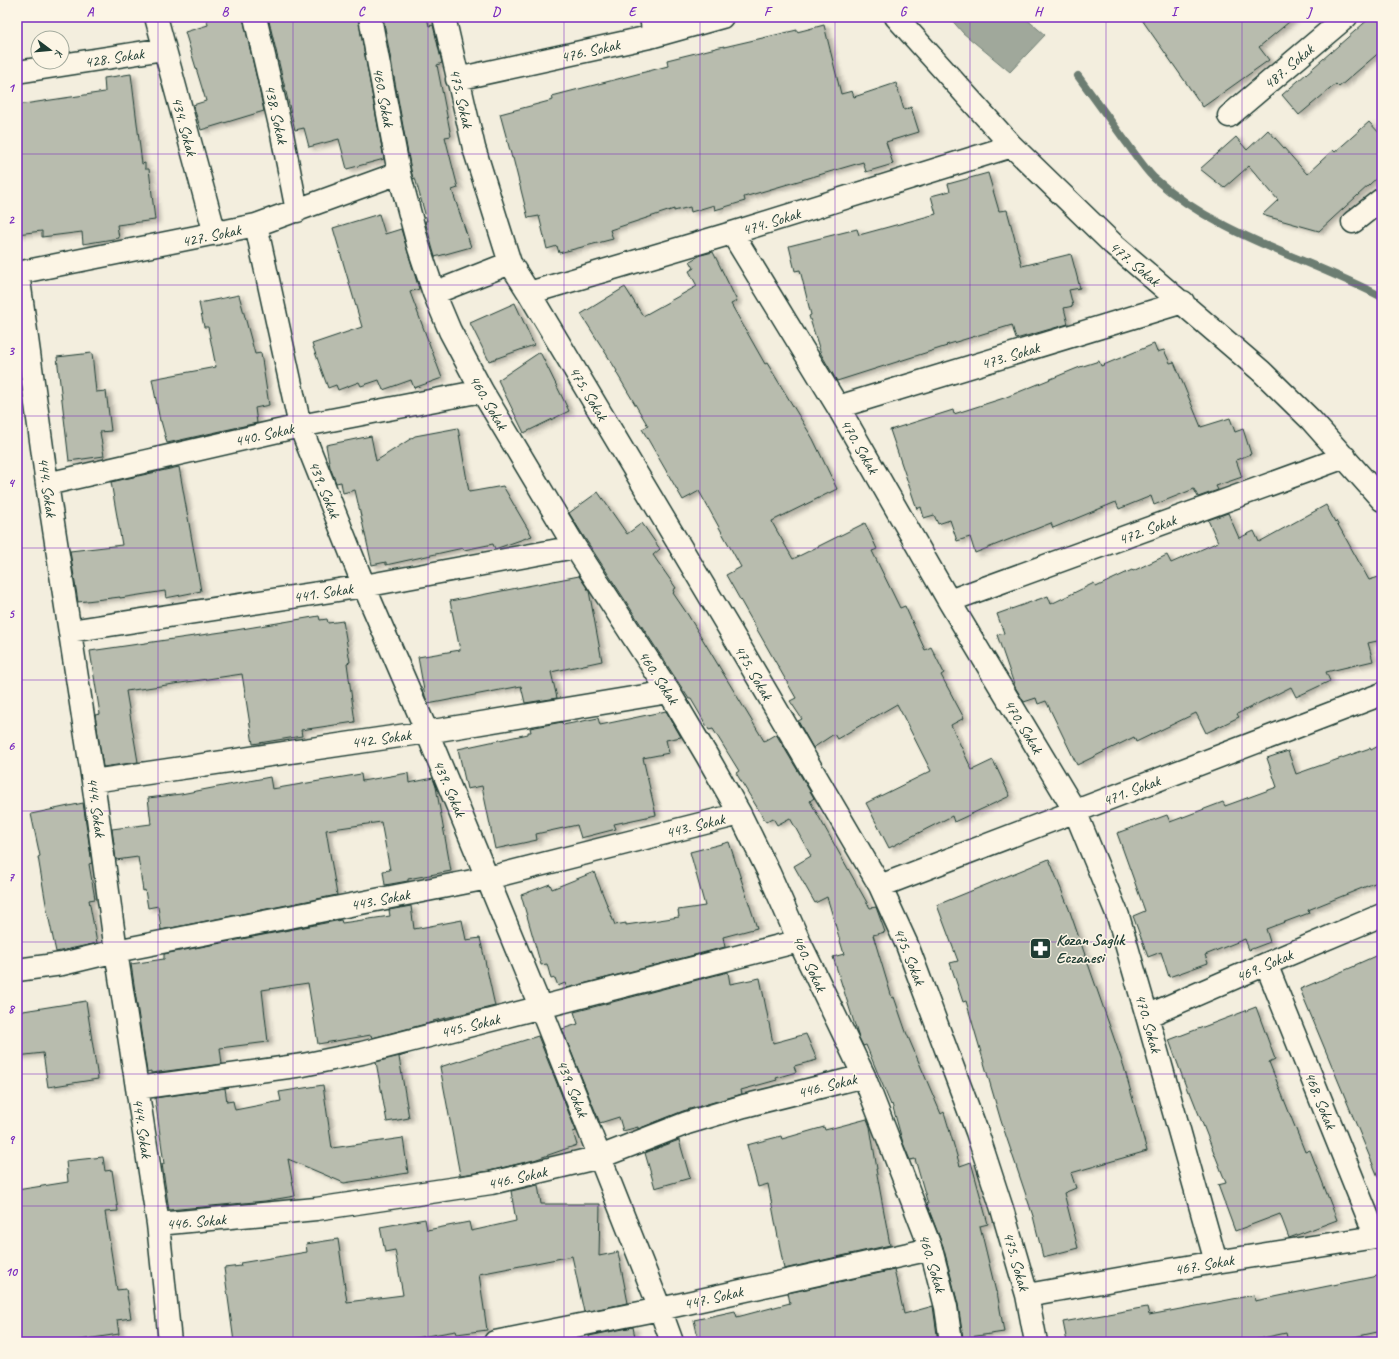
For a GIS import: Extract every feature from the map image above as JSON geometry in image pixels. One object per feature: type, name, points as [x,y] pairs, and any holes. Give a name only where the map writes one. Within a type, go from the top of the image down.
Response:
[{"type":"street","name":"434. Sokak","points":[[156,17],[215,234]]},
{"type":"street","name":"438. Sokak","points":[[255,17],[282,134],[297,211]]},
{"type":"street","name":"460. Sokak","points":[[370,17],[399,173],[419,248],[434,293],[450,331],[482,391],[575,548],[669,692],[740,814],[864,1076],[931,1249],[946,1307],[951,1342]]},
{"type":"street","name":"475. Sokak","points":[[444,17],[474,148],[510,263],[726,623],[880,886],[907,945],[964,1096],[1002,1209],[1027,1295],[1036,1342]]},
{"type":"street","name":"476. Sokak","points":[[458,79],[653,26],[722,17]]},
{"type":"street","name":"477. Sokak","points":[[896,17],[1012,146],[1113,244],[1183,302],[1261,371],[1311,420],[1382,500]]},
{"type":"street","name":"487. Sokak","points":[[1229,116],[1346,17]]},
{"type":"street","name":"428. Sokak","points":[[17,72],[164,49]]},
{"type":"street","name":"474. Sokak","points":[[529,293],[732,233],[1012,146]]},
{"type":"street","name":"427. Sokak","points":[[18,273],[256,226],[399,173]]},
{"type":"street","points":[[1353,222],[1382,199]]},
{"type":"street","name":"439. Sokak","points":[[256,226],[300,426],[364,586],[427,732],[540,1006],[672,1342]]},
{"type":"street","name":"470. Sokak","points":[[732,233],[838,407],[949,601],[1075,811],[1118,916],[1216,1262]]},
{"type":"street","points":[[434,293],[510,263]]},
{"type":"street","name":"444. Sokak","points":[[18,273],[47,484],[93,781],[116,951],[158,1224],[170,1342]]},
{"type":"street","name":"473. Sokak","points":[[838,407],[1183,302]]},
{"type":"street","name":"440. Sokak","points":[[47,484],[300,426],[482,391]]},
{"type":"street","name":"472. Sokak","points":[[949,601],[1345,457]]},
{"type":"street","name":"441. Sokak","points":[[70,631],[364,586],[575,548]]},
{"type":"street","name":"442. Sokak","points":[[93,781],[427,732],[669,692]]},
{"type":"street","name":"471. Sokak","points":[[880,886],[1382,694]]},
{"type":"street","name":"443. Sokak","points":[[17,970],[62,964],[116,951],[488,878],[740,814]]},
{"type":"street","name":"469. Sokak","points":[[1147,1016],[1382,915]]},
{"type":"street","name":"445. Sokak","points":[[137,1088],[303,1065],[362,1052],[799,941]]},
{"type":"street","name":"468. Sokak","points":[[1266,964],[1379,1237]]},
{"type":"street","name":"446. Sokak","points":[[158,1224],[316,1209],[400,1198],[491,1183],[600,1157],[688,1123],[716,1114],[864,1076]]},
{"type":"street","name":"467. Sokak","points":[[1027,1295],[1216,1262],[1379,1237]]},
{"type":"street","name":"447. Sokak","points":[[495,1342],[660,1309],[931,1249]]},
{"type":"shaded area","points":[[949,17],[1024,17],[1045,35],[1010,72],[963,33]]},
{"type":"building","points":[[206,17],[243,17],[264,111],[201,130],[193,105],[206,101],[185,32],[208,25]]},
{"type":"building","points":[[268,17],[358,17],[384,159],[347,169],[339,139],[309,147],[304,128],[295,130]]},
{"type":"building","points":[[383,17],[427,17],[429,26],[433,25],[442,63],[437,65],[451,136],[445,137],[458,188],[452,190],[471,247],[435,257],[425,221],[427,221],[415,178],[413,179],[411,170]]},
{"type":"building","points":[[1140,17],[1295,17],[1259,47],[1269,60],[1203,107]]},
{"type":"building","points":[[1371,17],[1382,17],[1382,50],[1339,87],[1336,84],[1299,115],[1282,95]]},
{"type":"building","points":[[824,25],[841,94],[852,91],[854,97],[896,83],[904,110],[911,107],[919,132],[886,142],[893,164],[866,172],[863,162],[744,197],[745,201],[715,210],[714,205],[691,212],[690,207],[674,211],[674,209],[610,230],[613,239],[559,253],[557,246],[547,249],[539,216],[528,218],[500,114],[553,100],[552,96],[668,66],[667,60],[724,46],[797,30],[797,32]]},
{"type":"building","points":[[131,74],[142,164],[145,163],[145,169],[149,169],[155,220],[117,225],[119,238],[83,244],[82,232],[42,237],[42,231],[17,234],[17,191],[21,191],[17,161],[17,105],[105,92],[104,78]]},
{"type":"building","points":[[1369,122],[1382,136],[1382,173],[1319,231],[1262,215],[1278,200],[1249,166],[1224,188],[1200,169],[1236,137],[1247,150],[1268,130],[1307,174],[1333,150],[1335,152]]},
{"type":"building","points":[[988,173],[999,211],[1007,210],[1022,266],[1071,254],[1080,288],[1069,290],[1073,306],[1064,308],[1068,324],[1016,339],[1012,325],[837,381],[821,354],[809,316],[811,315],[800,270],[795,271],[789,246],[857,229],[859,235],[936,214],[931,196],[950,191],[948,184]]},
{"type":"building","points":[[379,214],[385,234],[401,229],[419,289],[410,292],[442,378],[414,388],[411,380],[383,390],[379,380],[361,386],[359,382],[338,390],[336,385],[328,388],[312,344],[362,327],[333,228]]},
{"type":"building","points":[[713,252],[737,301],[731,304],[765,364],[767,363],[813,439],[837,489],[772,521],[773,524],[793,559],[865,523],[877,549],[872,551],[900,608],[905,606],[925,650],[931,647],[944,673],[941,675],[964,718],[951,725],[972,770],[993,760],[1010,796],[954,822],[952,816],[889,848],[866,803],[931,771],[897,704],[837,739],[834,734],[813,748],[798,721],[802,719],[790,701],[796,698],[726,575],[741,567],[699,491],[683,500],[642,429],[648,426],[616,372],[617,371],[581,314],[625,287],[643,316],[697,286],[689,271],[694,268],[690,261],[701,255]]},
{"type":"building","points":[[239,295],[255,354],[261,353],[269,405],[255,408],[257,423],[167,443],[160,421],[152,379],[216,367],[208,327],[204,327],[199,303]]},
{"type":"building","points":[[515,303],[534,345],[489,361],[470,323]]},
{"type":"building","points":[[1154,344],[1157,352],[1164,350],[1170,363],[1174,362],[1201,427],[1230,418],[1235,432],[1243,429],[1251,454],[1236,460],[1242,477],[1216,486],[1218,490],[1198,497],[1194,489],[1154,505],[1151,496],[1119,509],[1116,502],[1053,528],[1051,523],[975,553],[970,537],[957,541],[950,520],[938,524],[934,515],[924,518],[921,507],[917,509],[890,430],[953,410],[954,414],[1004,398],[1080,367],[1099,361],[1101,366]]},
{"type":"building","points":[[540,352],[569,411],[524,433],[498,380]]},
{"type":"building","points":[[92,353],[96,392],[106,391],[111,431],[100,432],[104,456],[69,461],[57,357]]},
{"type":"building","points":[[458,428],[469,492],[503,486],[532,536],[495,549],[493,544],[464,550],[463,548],[386,565],[386,562],[372,565],[355,490],[343,493],[341,482],[336,483],[330,467],[326,445],[371,436],[376,461],[415,436]]},
{"type":"building","points":[[179,467],[201,591],[166,598],[165,591],[120,598],[78,602],[70,551],[122,545],[111,482]]},
{"type":"building","points":[[598,492],[627,534],[642,523],[660,549],[653,555],[676,588],[673,590],[673,593],[688,615],[764,741],[776,734],[814,798],[810,801],[870,908],[876,907],[885,932],[873,935],[892,998],[894,997],[906,1032],[941,1114],[944,1112],[960,1166],[971,1162],[988,1224],[980,1226],[997,1292],[1004,1332],[963,1338],[958,1304],[943,1246],[927,1205],[928,1204],[915,1159],[910,1160],[903,1143],[892,1104],[891,1105],[866,1045],[863,1046],[859,1038],[833,957],[844,954],[827,897],[815,903],[794,866],[811,856],[790,818],[777,825],[773,818],[766,822],[736,773],[739,771],[713,729],[709,730],[691,699],[689,699],[569,513]]},
{"type":"building","points":[[1326,505],[1369,580],[1382,576],[1382,640],[1368,643],[1373,661],[1326,672],[1330,681],[1296,697],[1291,687],[1237,714],[1239,717],[1206,733],[1196,713],[1136,742],[1134,737],[1077,765],[1046,701],[1038,704],[1036,698],[1024,702],[1015,687],[997,635],[1004,633],[997,614],[1048,596],[1051,604],[1094,583],[1096,587],[1167,555],[1171,563],[1218,542],[1208,520],[1228,513],[1239,538],[1254,531],[1259,542]]},
{"type":"building","points":[[579,576],[589,591],[602,661],[551,672],[557,698],[525,703],[521,686],[428,704],[425,696],[418,657],[460,650],[450,601]]},
{"type":"building","points":[[319,616],[320,620],[327,619],[328,623],[343,621],[350,662],[347,663],[355,722],[301,730],[302,736],[253,744],[242,674],[126,691],[138,762],[103,767],[95,715],[100,714],[90,651],[236,630]]},
{"type":"building","points":[[666,711],[681,737],[666,740],[669,753],[643,758],[656,815],[614,824],[616,829],[581,838],[577,825],[536,834],[537,840],[495,849],[482,786],[467,789],[458,749],[528,734],[528,732],[531,732],[530,728],[562,722],[563,725],[598,718],[600,725]]},
{"type":"building","points":[[1382,744],[1382,880],[1308,910],[1309,913],[1266,929],[1270,942],[1249,950],[1245,939],[1205,955],[1208,963],[1169,977],[1161,952],[1148,957],[1133,916],[1145,911],[1117,833],[1167,815],[1170,822],[1223,802],[1225,806],[1277,787],[1267,758],[1288,751],[1296,774],[1370,748],[1371,750]]},
{"type":"building","points":[[408,773],[409,783],[433,778],[436,787],[451,871],[385,885],[383,871],[390,870],[381,822],[326,830],[337,895],[161,930],[158,906],[148,908],[145,890],[143,891],[138,857],[116,860],[112,829],[151,824],[148,798],[181,794],[270,777],[272,789],[361,774],[362,781]]},
{"type":"building","points":[[83,803],[92,863],[89,864],[95,899],[89,900],[97,943],[56,952],[38,857],[40,856],[31,814]]},
{"type":"building","points":[[729,842],[757,928],[723,937],[725,947],[567,988],[565,983],[558,986],[555,978],[551,979],[547,964],[541,965],[521,895],[550,884],[552,889],[594,872],[615,925],[626,923],[626,925],[679,917],[678,910],[705,906],[690,852]]},
{"type":"building","points":[[1049,859],[1069,909],[1124,1067],[1147,1151],[1071,1173],[1076,1188],[1064,1193],[1078,1248],[1043,1257],[1033,1216],[1001,1121],[966,1001],[963,1002],[950,963],[958,961],[937,905]]},
{"type":"building","points":[[411,906],[414,929],[462,920],[466,940],[480,938],[495,1006],[372,1038],[371,1035],[318,1044],[308,983],[262,990],[268,1042],[220,1048],[222,1064],[151,1073],[151,1071],[147,1072],[131,964],[164,959],[164,954],[341,920],[342,923],[390,916],[389,910]]},
{"type":"building","points":[[1382,953],[1382,1183],[1381,1184],[1300,989]]},
{"type":"building","points":[[728,972],[730,984],[760,978],[773,1043],[806,1034],[817,1060],[794,1066],[796,1072],[776,1078],[777,1080],[741,1090],[742,1094],[683,1111],[638,1129],[638,1127],[623,1131],[619,1117],[600,1123],[562,1029],[578,1024],[574,1012]]},
{"type":"building","points":[[86,1001],[98,1079],[48,1087],[43,1053],[17,1056],[17,1012]]},
{"type":"building","points":[[1256,1007],[1275,1059],[1269,1062],[1305,1152],[1310,1150],[1337,1220],[1289,1238],[1280,1214],[1235,1231],[1218,1185],[1226,1183],[1190,1092],[1188,1092],[1169,1040]]},
{"type":"building","points":[[538,1036],[576,1131],[573,1132],[577,1145],[534,1160],[489,1171],[460,1175],[440,1067]]},
{"type":"building","points":[[408,1054],[399,1057],[409,1118],[387,1122],[376,1062]]},
{"type":"building","points":[[323,1085],[332,1148],[403,1138],[408,1173],[344,1183],[288,1159],[295,1196],[265,1201],[169,1210],[162,1164],[164,1164],[155,1098],[225,1088],[227,1102],[233,1101],[235,1110],[281,1101],[279,1092]]},
{"type":"building","points":[[867,1119],[870,1127],[890,1245],[784,1269],[768,1184],[758,1187],[747,1145],[781,1136],[782,1139],[824,1127],[825,1130]]},
{"type":"building","points":[[679,1140],[690,1178],[655,1188],[645,1153]]},
{"type":"building","points":[[103,1157],[105,1171],[112,1170],[118,1211],[105,1212],[117,1290],[126,1289],[131,1318],[117,1320],[119,1334],[67,1342],[17,1342],[17,1190],[68,1182],[66,1161]]},
{"type":"building","points":[[538,1185],[541,1204],[600,1204],[599,1256],[618,1252],[628,1303],[584,1312],[572,1256],[479,1274],[487,1330],[457,1334],[456,1331],[403,1340],[403,1342],[234,1342],[224,1268],[241,1266],[240,1263],[307,1252],[306,1244],[338,1239],[347,1302],[403,1295],[395,1250],[385,1252],[380,1227],[425,1219],[427,1230],[469,1222],[471,1231],[516,1221],[511,1191]]},
{"type":"building","points":[[894,1270],[904,1314],[933,1306],[938,1342],[699,1342],[694,1320],[735,1311],[737,1317],[790,1303],[788,1293]]},
{"type":"building","points":[[1382,1275],[1382,1331],[1331,1342],[1288,1342],[1286,1333],[1244,1342],[1067,1342],[1063,1322],[1147,1307],[1149,1315],[1254,1295],[1255,1301]]},
{"type":"building","points":[[633,1327],[636,1342],[590,1342],[589,1336]]},
{"type":"waterway","points":[[1078,76],[1147,170],[1154,178],[1180,198],[1207,216],[1235,231],[1382,297]]},
{"type":"place","name":"Kozan Saglık Eczanesi","points":[[1040,948]]}]
